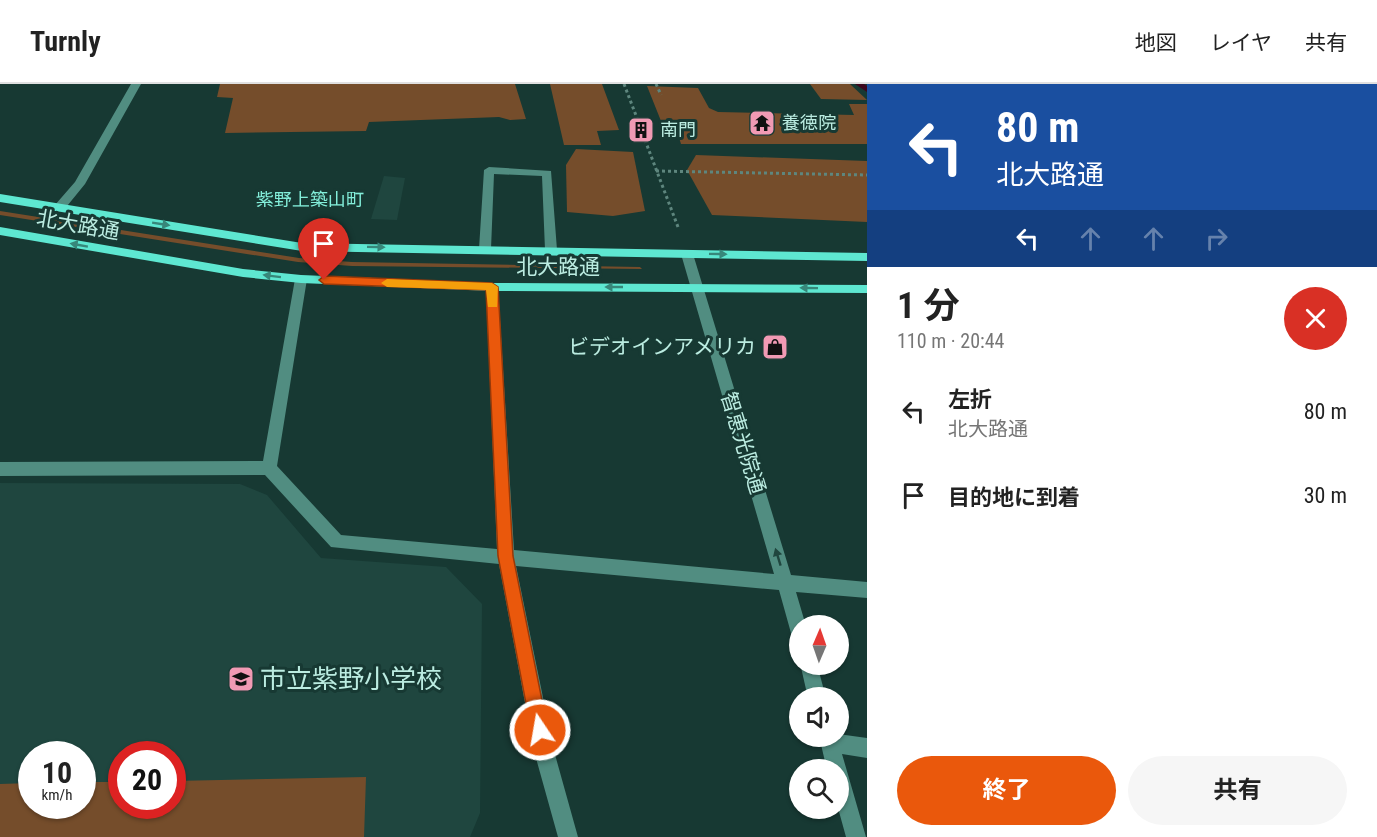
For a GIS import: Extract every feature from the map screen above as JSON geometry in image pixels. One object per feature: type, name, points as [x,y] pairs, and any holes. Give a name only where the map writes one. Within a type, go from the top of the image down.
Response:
[{"type":"main road","name":"北大路通","points":[[0,198],[302,247],[867,257]]},
{"type":"main road","name":"北大路通","points":[[0,231],[243,273],[300,279],[492,287],[867,289]]},
{"type":"street","points":[[59,208],[80,184],[136,84]]},
{"type":"street","points":[[485,249],[489,170],[547,173],[551,250]]},
{"type":"street","name":"智恵光院通","points":[[687,254],[795,615]]},
{"type":"street","points":[[269,468],[300,279]]},
{"type":"street","points":[[492,287],[506,556],[544,751],[568,837]]},
{"type":"street","points":[[0,470],[269,468],[337,542],[867,590]]},
{"type":"street","points":[[849,744],[867,748]]},
{"type":"street","points":[[849,812],[856,837]]},
{"type":"path","points":[[624,84],[640,126]]},
{"type":"path","points":[[656,84],[661,95]]},
{"type":"path","points":[[645,140],[677,224]]},
{"type":"path","points":[[656,171],[867,175]]},
{"type":"shaded area","points":[[220,84],[515,84],[526,119],[510,120],[499,117],[369,122],[366,131],[225,133],[233,98],[217,97]]},
{"type":"shaded area","points":[[550,84],[602,84],[619,130],[597,131],[601,145],[564,145]]},
{"type":"shaded area","points":[[810,84],[850,84],[867,100],[821,99]]},
{"type":"shaded area","points":[[647,86],[698,88],[709,108],[718,112],[854,115],[849,104],[867,104],[867,144],[681,144],[677,131],[665,131]]},
{"type":"shaded area","points":[[576,149],[633,152],[645,211],[613,216],[567,212],[566,165]]},
{"type":"shaded area","points":[[696,155],[867,161],[867,222],[712,215],[687,170]]},
{"type":"shaded area","points":[[384,176],[405,178],[397,220],[371,219]]},
{"type":"shaded area","points":[[0,211],[299,258],[352,262],[640,267],[642,269],[352,266],[298,262],[0,215]]},
{"type":"shaded area","name":"市立紫野小学校","points":[[0,483],[240,484],[267,495],[321,558],[446,567],[482,604],[480,813],[470,837],[0,837]]},
{"type":"shaded area","points":[[366,777],[364,837],[0,837],[0,784],[18,783],[18,819],[96,819],[96,782],[108,782],[108,819],[186,819],[186,781]]},
{"type":"waterway","points":[[859,84],[867,90]]},
{"type":"slow traffic","points":[[387,283],[492,287],[493,304]]},
{"type":"place","name":"養徳院","points":[[762,123]]},
{"type":"place","name":"南門","points":[[641,130]]},
{"type":"place","name":"ビデオインアメリカ","points":[[775,347]]},
{"type":"place","name":"市立紫野小学校","points":[[241,679]]},
{"type":"district","name":"紫野上築山町","points":[[310,200]]},
{"type":"route","points":[[324,280],[492,287],[506,556],[540,730]]}]
